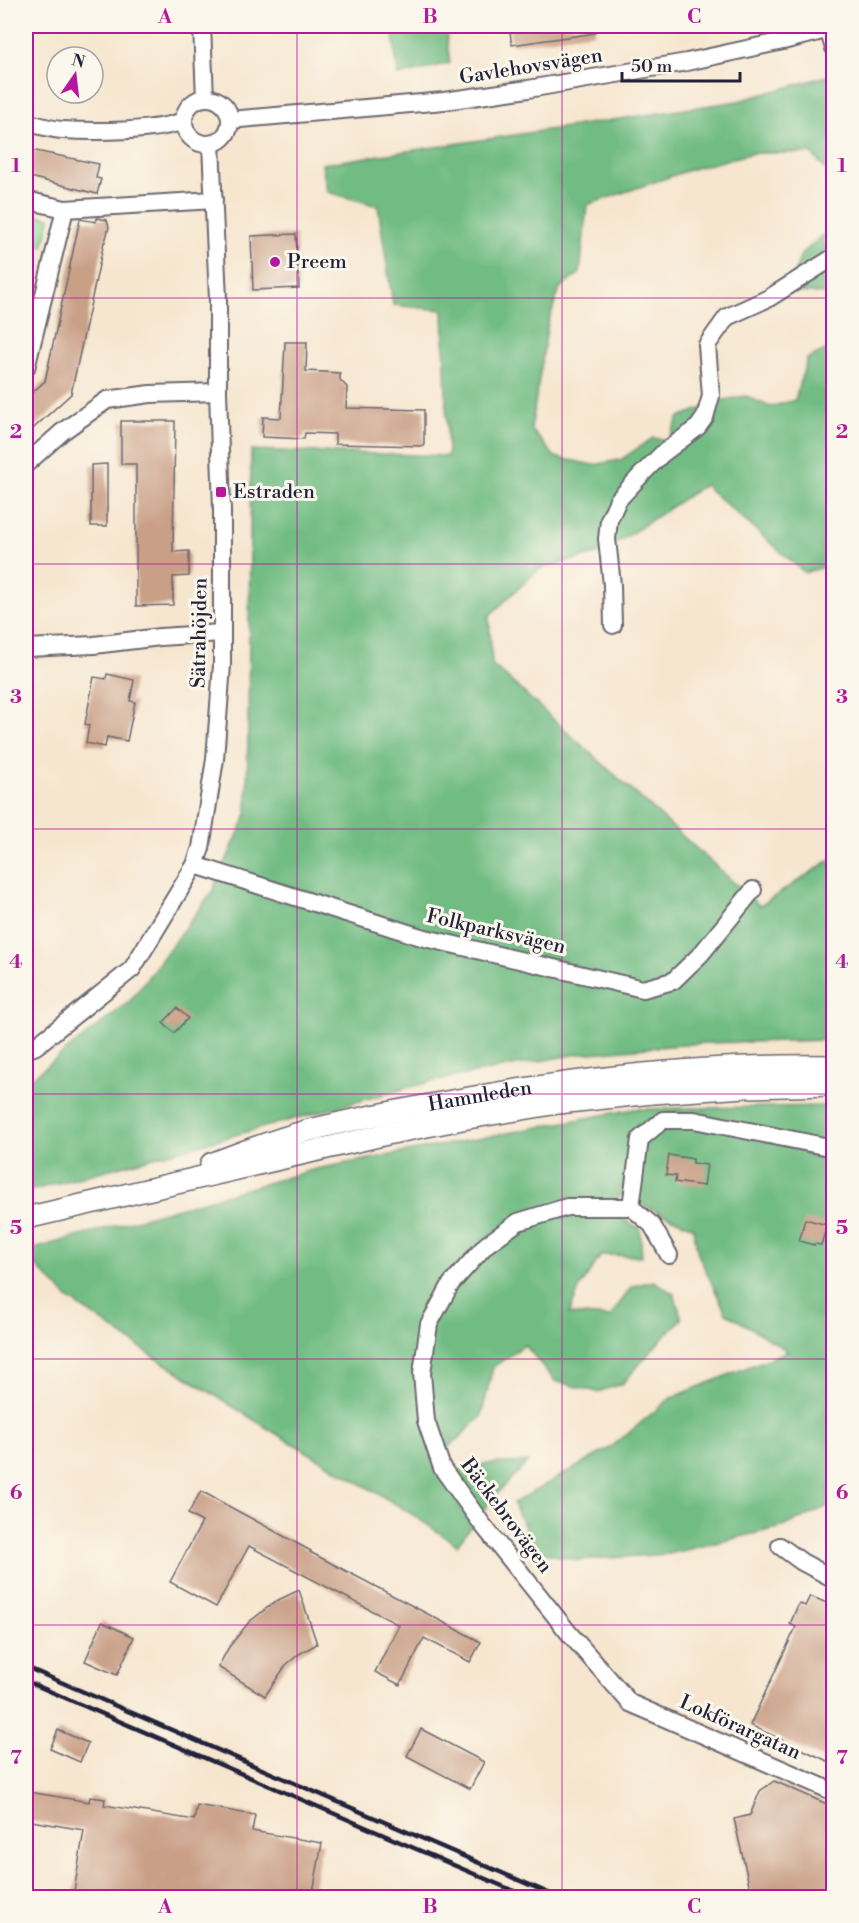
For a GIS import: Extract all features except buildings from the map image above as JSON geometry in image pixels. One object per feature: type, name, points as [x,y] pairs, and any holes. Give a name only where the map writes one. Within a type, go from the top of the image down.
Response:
[{"type":"main road","name":"Hamnleden","points":[[137,1191],[251,1149],[305,1132],[382,1114],[458,1100],[553,1084],[647,1074],[741,1067],[834,1066]]},
{"type":"main road","name":"Hamnleden","points":[[26,1218],[387,1134],[558,1103],[722,1088],[834,1085]]},
{"type":"street","points":[[202,26],[205,98]]},
{"type":"street","points":[[831,29],[834,48]]},
{"type":"street","name":"Gavlehovsvägen","points":[[230,120],[444,101],[528,89],[687,62],[831,29]]},
{"type":"street","points":[[205,98],[220,101],[225,106],[230,120],[227,133],[223,138],[204,145],[191,139],[183,121],[184,114],[192,102],[205,98]]},
{"type":"street","points":[[26,122],[60,130],[116,130],[170,126],[183,121]]},
{"type":"street","name":"Sätrahöjden","points":[[26,1050],[36,1046],[132,969],[195,864],[201,848],[215,759],[222,665],[218,299],[211,144]]},
{"type":"street","points":[[26,200],[65,209],[214,200]]},
{"type":"street","points":[[26,368],[65,209]]},
{"type":"street","points":[[613,625],[607,539],[609,520],[618,500],[641,475],[662,454],[698,427],[705,417],[711,396],[707,345],[727,317],[769,298],[834,258]]},
{"type":"street","points":[[26,464],[62,432],[107,400],[150,394],[218,392]]},
{"type":"street","points":[[26,648],[94,645],[160,637],[222,633]]},
{"type":"street","name":"Folkparksvägen","points":[[195,864],[421,937],[643,989],[673,981],[701,954],[753,890]]},
{"type":"street","points":[[669,1254],[651,1225],[631,1207],[640,1139],[663,1120],[694,1120],[834,1148]]},
{"type":"street","name":"Bäckebrovägen","points":[[630,1703],[567,1632],[442,1468],[426,1422],[422,1373],[429,1324],[451,1284],[486,1245],[518,1222],[567,1207],[631,1207]]},
{"type":"street","points":[[780,1546],[802,1562],[834,1580]]},
{"type":"street","name":"Lokförargatan","points":[[630,1703],[834,1792]]},
{"type":"green space","points":[[392,26],[443,26],[446,31],[450,63],[398,76]]},
{"type":"green space","points":[[831,75],[834,83],[833,178],[811,153],[753,153],[695,168],[587,205],[580,273],[560,288],[548,323],[531,429],[555,457],[593,465],[620,460],[653,438],[668,440],[679,417],[724,400],[746,396],[770,407],[795,400],[807,359],[833,346],[833,564],[805,573],[704,485],[603,552],[539,569],[489,616],[492,664],[760,906],[833,858],[833,1040],[704,1043],[578,1054],[437,1080],[26,1192],[26,1082],[130,1001],[212,892],[247,814],[251,450],[448,456],[443,310],[393,305],[378,206],[327,192],[322,164],[738,101]]},
{"type":"green space","points":[[26,212],[50,218],[43,247],[26,243]]},
{"type":"green space","points":[[833,226],[833,295],[787,291],[801,255]]},
{"type":"green space","points":[[833,1106],[833,1504],[782,1527],[669,1554],[577,1560],[537,1551],[513,1503],[610,1448],[671,1398],[788,1351],[726,1313],[698,1254],[693,1227],[618,1194],[622,1219],[640,1228],[642,1256],[601,1255],[579,1289],[569,1314],[610,1317],[632,1286],[654,1281],[674,1294],[682,1319],[622,1384],[597,1392],[555,1381],[525,1345],[493,1367],[481,1417],[433,1462],[442,1475],[485,1464],[528,1462],[492,1499],[457,1545],[404,1509],[270,1430],[156,1358],[69,1299],[26,1256],[26,1251],[316,1169],[634,1109]]},
{"type":"railway","points":[[26,1667],[560,1898]]},
{"type":"railway","points":[[26,1681],[530,1898]]},
{"type":"place","name":"Preem","points":[[275,262]]},
{"type":"place","name":"Estraden","points":[[221,492]]}]
